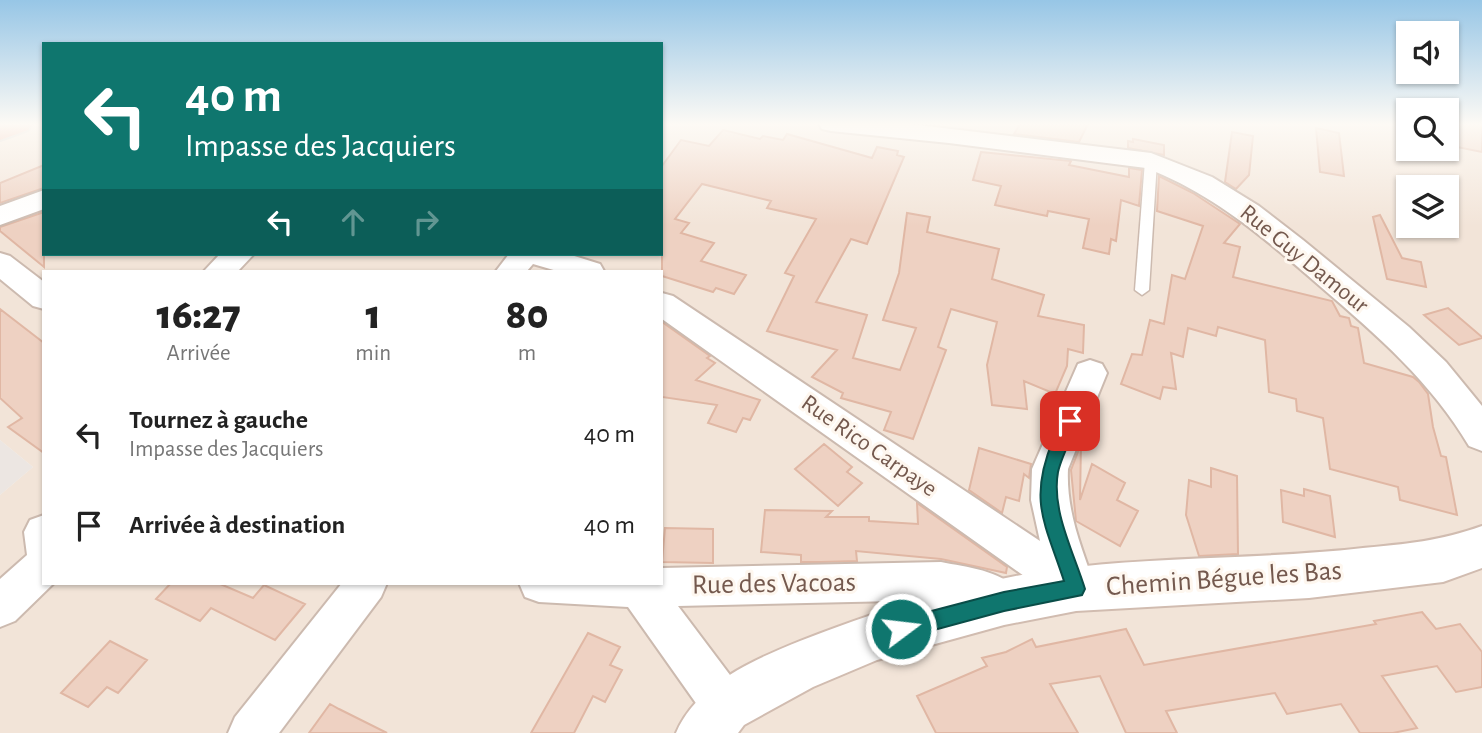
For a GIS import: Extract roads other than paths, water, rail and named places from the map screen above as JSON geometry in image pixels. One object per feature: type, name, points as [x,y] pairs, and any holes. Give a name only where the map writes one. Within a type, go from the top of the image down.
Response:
[{"type":"street","name":"Rue Guy Damour","points":[[1134,158],[1151,161],[1197,180],[1259,218],[1425,359],[1462,400],[1482,436]]},
{"type":"street","points":[[0,216],[42,200]]},
{"type":"street","points":[[220,270],[237,256]]},
{"type":"street","points":[[512,270],[523,256]]},
{"type":"street","points":[[542,256],[586,270]]},
{"type":"street","points":[[0,263],[42,296]]},
{"type":"street","name":"Rue Rico Carpaye","points":[[663,305],[1076,589]]},
{"type":"street","points":[[1076,589],[1049,506],[1048,486],[1050,469],[1090,373]]},
{"type":"street","name":"Chemin Bégue les Bas","points":[[714,720],[795,669],[876,636],[1004,602],[1076,589],[1309,576],[1443,561],[1482,547]]},
{"type":"street","points":[[0,607],[42,567]]},
{"type":"street","name":"Rue des Vacoas","points":[[579,585],[639,588],[941,581],[986,591],[1004,602]]},
{"type":"street","points":[[251,733],[365,585]]},
{"type":"street","points":[[639,588],[714,720]]},
{"type":"lane","points":[[1142,289],[1151,161]]}]
